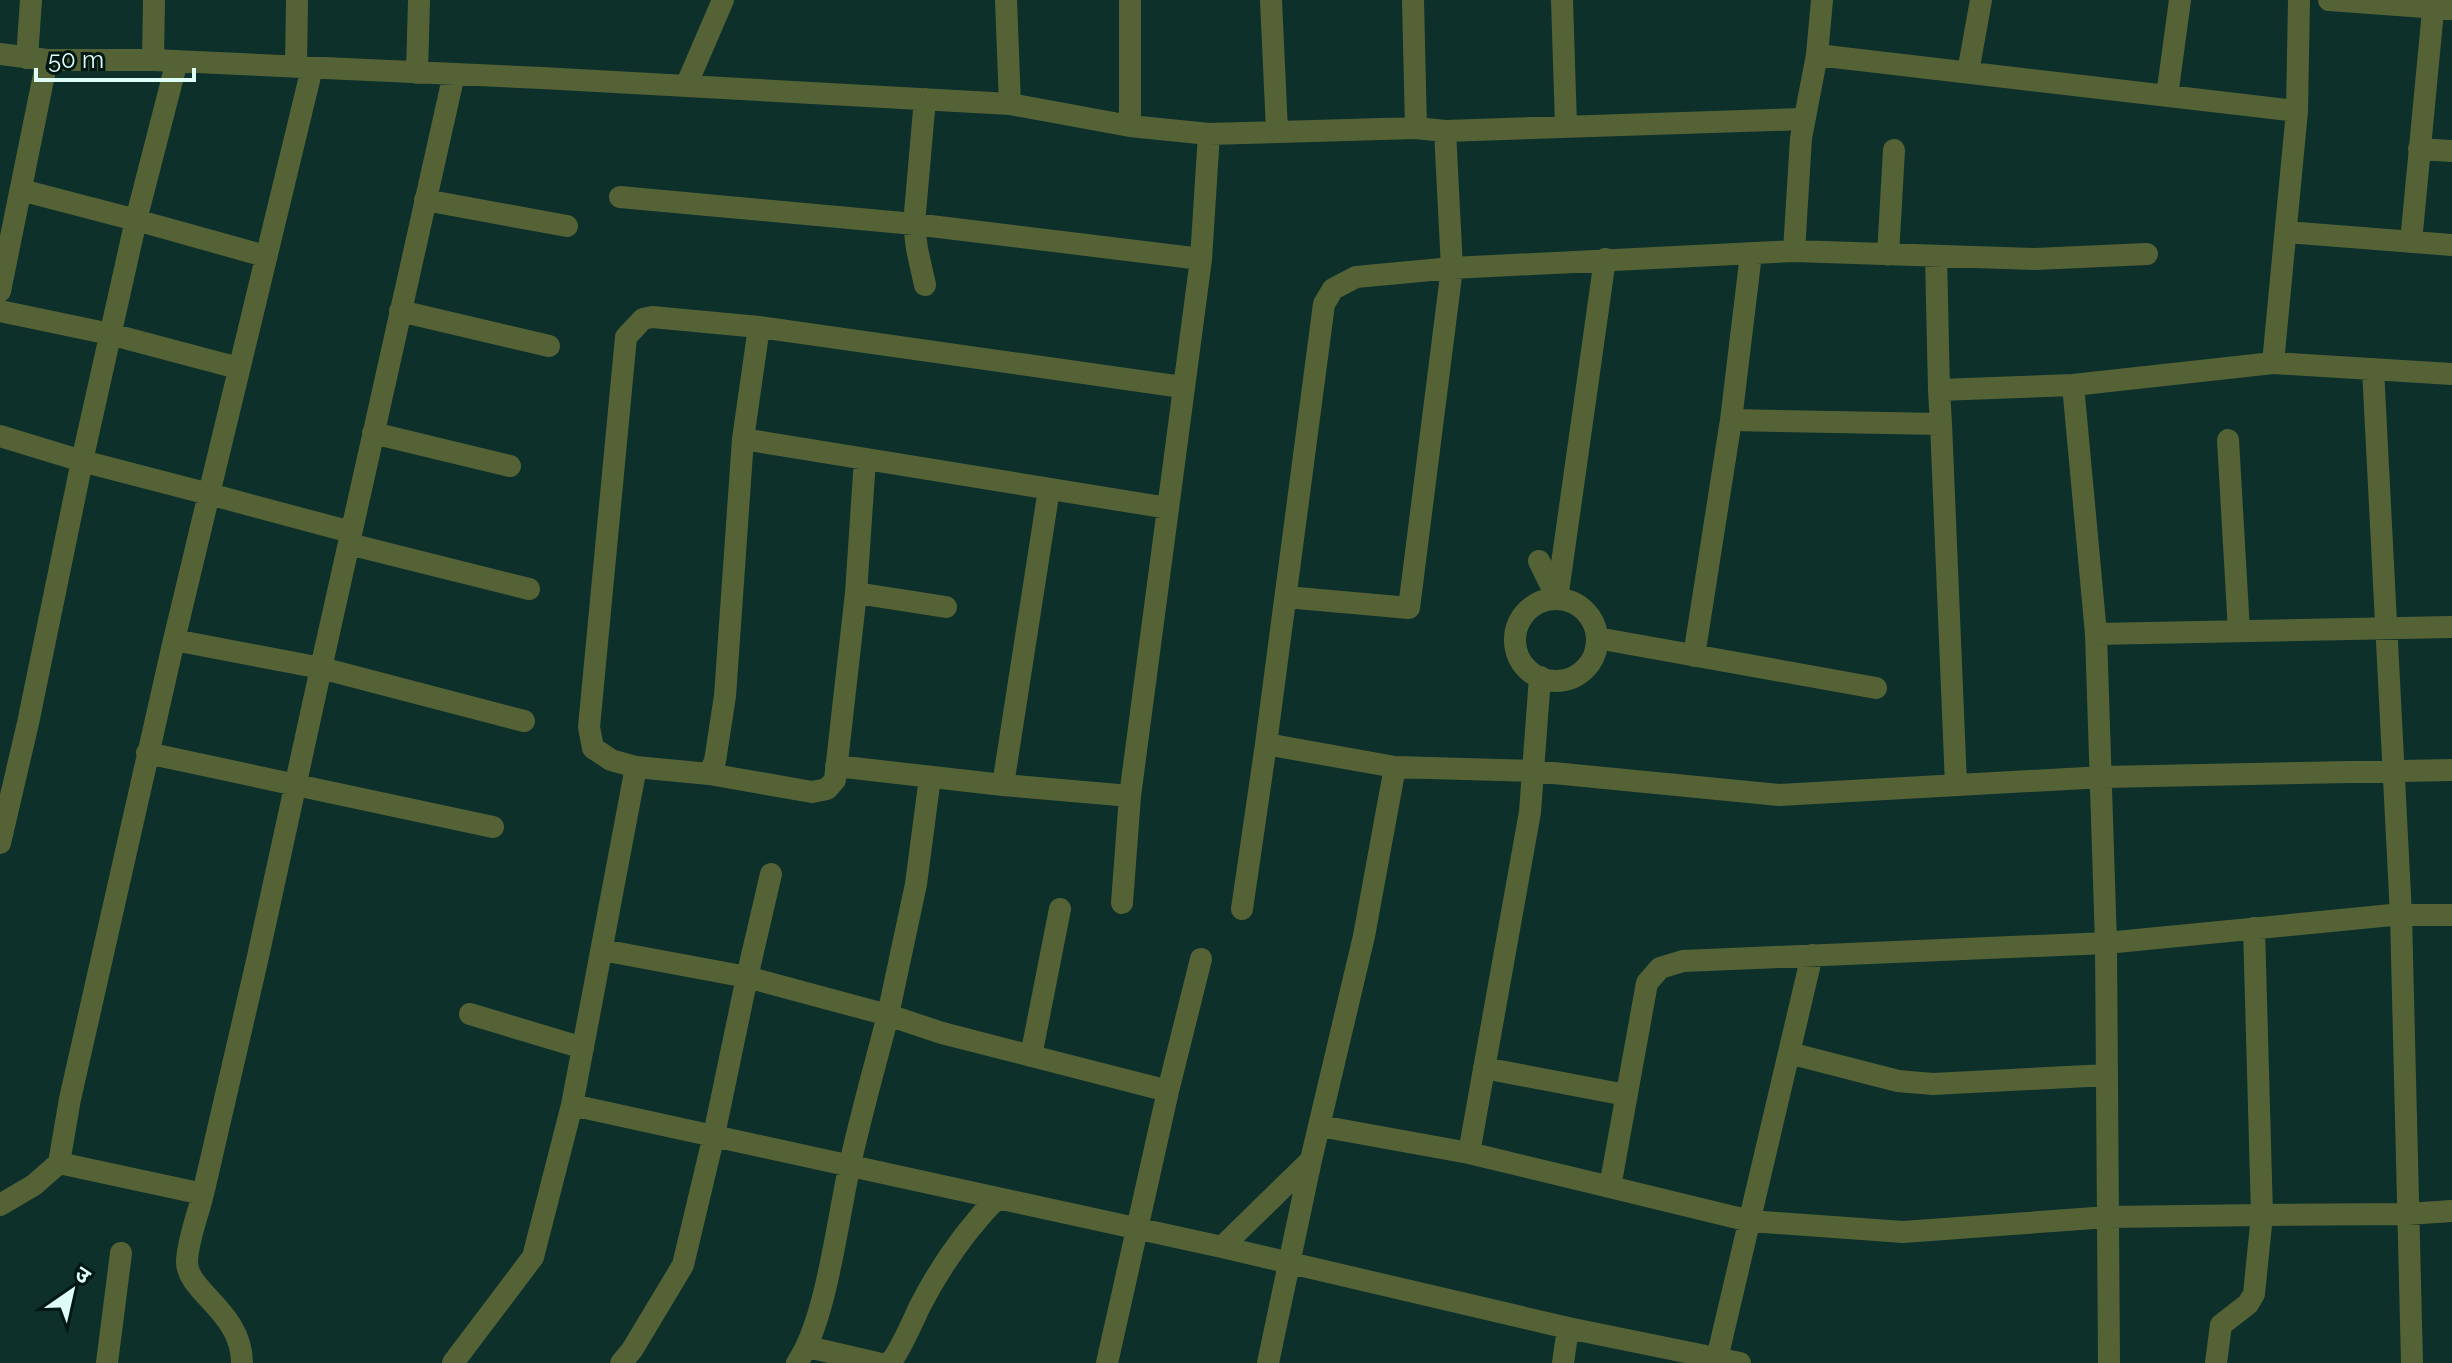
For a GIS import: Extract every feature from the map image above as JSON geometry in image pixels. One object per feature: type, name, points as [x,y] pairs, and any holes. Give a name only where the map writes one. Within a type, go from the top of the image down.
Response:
[{"type":"street","points":[[0,291],[21,190],[37,59],[31,0]]},
{"type":"street","points":[[153,60],[154,0]]},
{"type":"street","points":[[0,1205],[34,1185],[59,1163],[70,1099],[147,753],[265,256],[304,68],[297,0]]},
{"type":"street","points":[[417,73],[419,0]]},
{"type":"street","points":[[686,86],[723,0]]},
{"type":"street","points":[[1006,0],[1010,104]]},
{"type":"street","points":[[1130,0],[1130,126]]},
{"type":"street","points":[[1271,0],[1277,131]]},
{"type":"street","points":[[1413,0],[1416,128]]},
{"type":"street","points":[[1562,0],[1566,126]]},
{"type":"street","points":[[1794,251],[1804,119],[1817,55],[1822,0]]},
{"type":"street","points":[[1968,72],[1981,0]]},
{"type":"street","points":[[2167,96],[2180,0]]},
{"type":"street","points":[[2273,363],[2297,111],[2299,0]]},
{"type":"street","points":[[2329,0],[2440,6],[2419,149],[2411,242]]},
{"type":"street","points":[[0,54],[37,59],[177,61],[1010,104],[1130,126],[1209,134],[1416,128],[1445,131],[1804,119]]},
{"type":"street","points":[[1817,55],[2297,111]]},
{"type":"street","points":[[0,843],[110,334],[177,61]]},
{"type":"street","points":[[242,1363],[238,1335],[225,1313],[194,1283],[187,1264],[454,74]]},
{"type":"street","points":[[925,99],[914,224],[925,285]]},
{"type":"street","points":[[1286,597],[1409,608],[1452,268],[1445,131]]},
{"type":"street","points":[[1122,903],[1130,796],[1201,259],[1209,134]]},
{"type":"street","points":[[2419,149],[2452,151]]},
{"type":"street","points":[[1888,255],[1894,150]]},
{"type":"street","points":[[21,190],[265,256]]},
{"type":"street","points":[[620,197],[914,224],[1201,259]]},
{"type":"street","points":[[425,200],[567,226]]},
{"type":"street","points":[[2286,232],[2452,245]]},
{"type":"street","points":[[1242,909],[1324,304],[1333,289],[1356,277],[1605,259],[1794,251],[2035,259],[2147,254]]},
{"type":"street","points":[[1694,656],[1731,420],[1751,254]]},
{"type":"street","points":[[1936,256],[1956,785]]},
{"type":"street","points":[[1557,599],[1605,259]]},
{"type":"street","points":[[0,311],[110,334],[238,368]]},
{"type":"street","points":[[400,311],[549,346]]},
{"type":"street","points":[[865,459],[856,593],[835,780],[827,789],[812,792],[709,774],[636,767],[611,760],[593,748],[589,727],[626,337],[643,319],[652,317],[759,327],[1182,387]]},
{"type":"street","points":[[709,774],[715,761],[725,696],[743,439],[759,327]]},
{"type":"street","points":[[1939,390],[2073,385],[2273,363],[2452,374]]},
{"type":"street","points":[[2373,369],[2401,915],[2412,1363]]},
{"type":"street","points":[[2073,385],[2096,634],[2103,777],[2109,1363]]},
{"type":"street","points":[[1731,420],[1941,424]]},
{"type":"street","points":[[373,433],[510,466]]},
{"type":"street","points":[[0,436],[529,589]]},
{"type":"street","points":[[743,439],[1168,508]]},
{"type":"street","points":[[2228,440],[2239,631]]},
{"type":"street","points":[[1003,785],[1049,489]]},
{"type":"street","points":[[1539,561],[1557,599]]},
{"type":"street","points":[[856,593],[946,607]]},
{"type":"street","points":[[1557,599],[1569,601],[1589,615],[1597,638],[1596,650],[1584,670],[1563,680],[1540,677],[1523,664],[1516,645],[1516,634],[1525,613],[1534,605],[1557,599]]},
{"type":"street","points":[[2096,634],[2452,627]]},
{"type":"street","points":[[1597,638],[1876,688]]},
{"type":"street","points":[[174,640],[321,668],[524,721]]},
{"type":"street","points":[[1469,1153],[1530,812],[1540,677]]},
{"type":"street","points":[[1266,744],[1395,767],[1533,771],[1779,795],[2103,777],[2452,770]]},
{"type":"street","points":[[147,753],[493,827]]},
{"type":"street","points":[[836,766],[1130,796]]},
{"type":"street","points":[[453,1363],[533,1257],[572,1105],[636,767]]},
{"type":"street","points":[[1268,1363],[1311,1160],[1364,936],[1395,767]]},
{"type":"street","points":[[877,1363],[802,1355],[820,1307],[850,1166],[888,1015],[916,884],[930,777]]},
{"type":"street","points":[[621,1363],[683,1265],[771,874]]},
{"type":"street","points":[[1031,1056],[1060,909]]},
{"type":"street","points":[[1610,1187],[1647,983],[1660,968],[1683,961],[2106,943],[2401,915],[2452,915]]},
{"type":"street","points":[[2216,1363],[2221,1325],[2248,1304],[2254,1294],[2262,1215],[2254,928]]},
{"type":"street","points":[[602,950],[747,977],[942,1033],[1168,1091]]},
{"type":"street","points":[[572,1105],[1222,1247],[1724,1362],[1750,1221],[1812,955]]},
{"type":"street","points":[[1107,1363],[1201,959]]},
{"type":"street","points":[[470,1014],[583,1048]]},
{"type":"street","points":[[1789,1053],[1898,1081],[1933,1084],[2107,1075]]},
{"type":"street","points":[[1484,1068],[1626,1095]]},
{"type":"street","points":[[1320,1126],[1469,1153],[1750,1221],[1928,1232],[2108,1217],[2452,1211]]},
{"type":"street","points":[[1222,1247],[1311,1160]]},
{"type":"street","points":[[59,1163],[203,1194]]},
{"type":"street","points":[[887,1363],[899,1351],[922,1303],[972,1223],[997,1198]]},
{"type":"street","points":[[107,1363],[121,1253]]},
{"type":"street","points":[[1563,1363],[1568,1328]]}]
